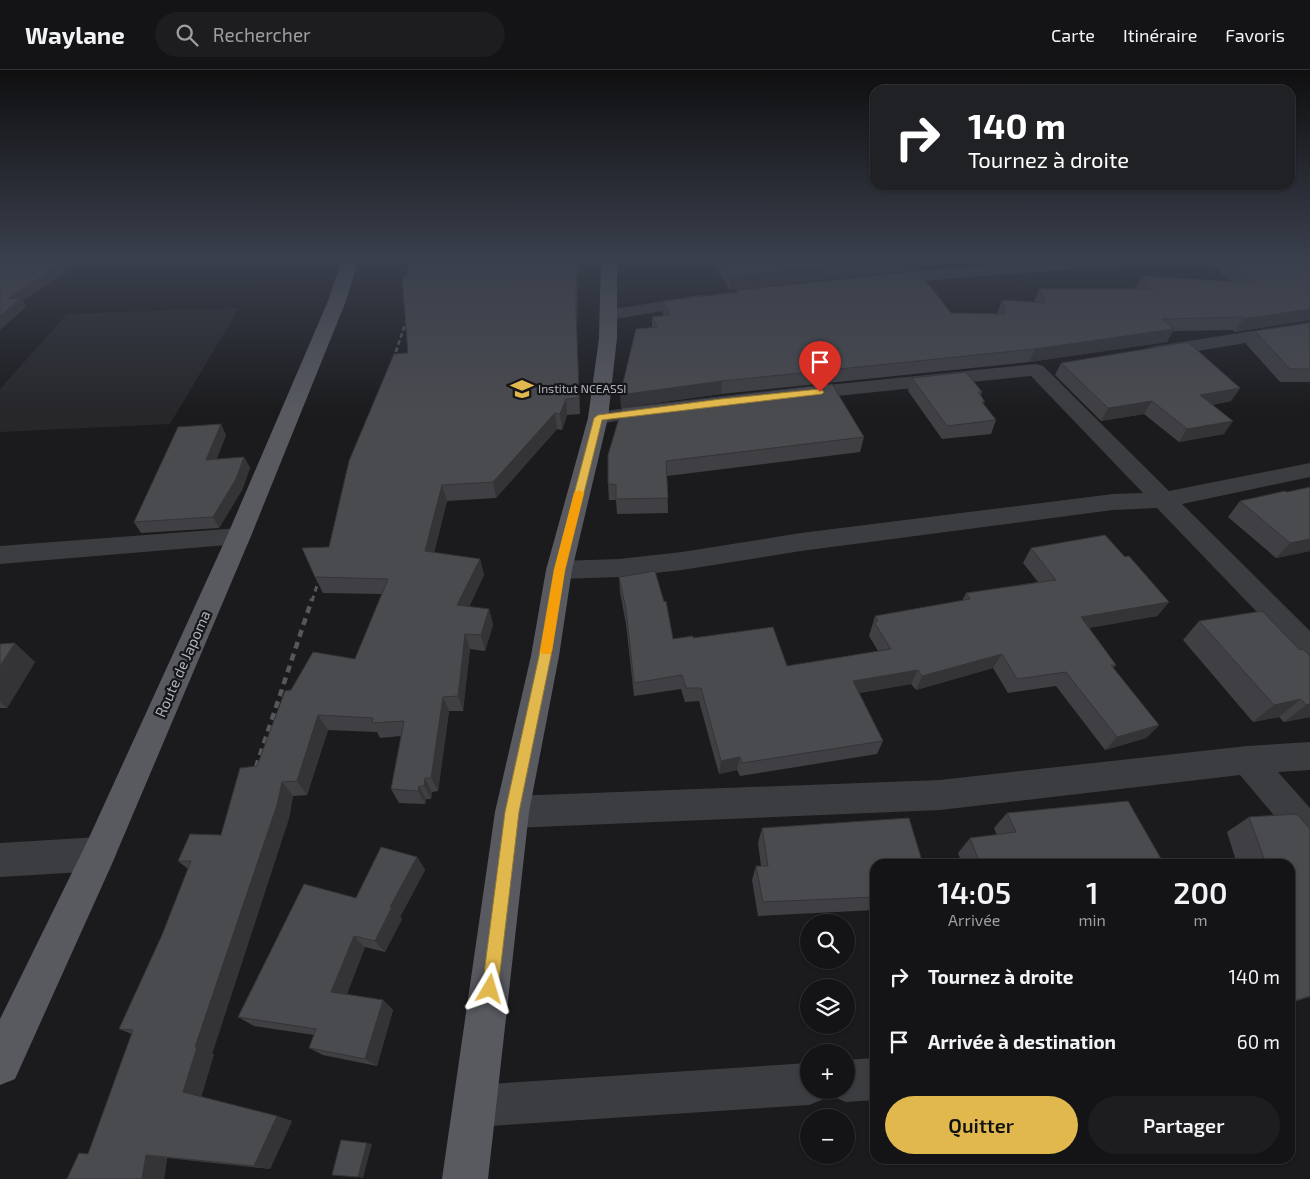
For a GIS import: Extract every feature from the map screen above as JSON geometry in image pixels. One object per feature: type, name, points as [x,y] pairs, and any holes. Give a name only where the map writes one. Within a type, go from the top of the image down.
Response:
[{"type":"main road","name":"Route de Japoma","points":[[0,1064],[99,854],[239,536],[334,309]]},
{"type":"main road","points":[[465,1179],[512,812],[545,656],[559,570],[598,418],[609,309]]},
{"type":"street","points":[[609,315],[647,309]]},
{"type":"street","points":[[1141,354],[1310,327]]},
{"type":"street","points":[[780,396],[1046,368],[1164,500],[1310,649]]},
{"type":"street","points":[[598,418],[674,408]]},
{"type":"street","points":[[559,570],[619,568],[682,561],[801,542],[1113,502],[1164,500],[1310,470]]},
{"type":"street","points":[[0,555],[239,536]]},
{"type":"street","points":[[512,812],[940,795],[1247,760],[1310,756]]},
{"type":"street","points":[[1247,760],[1310,833]]},
{"type":"street","points":[[0,860],[99,854]]},
{"type":"street","points":[[855,1080],[870,1079]]},
{"type":"street","points":[[474,1106],[800,1085]]},
{"type":"shaded area","points":[[239,309],[170,424],[0,432],[0,389],[67,314]]},
{"type":"building","points":[[0,309],[8,309],[0,316]]},
{"type":"building","points":[[405,309],[576,309],[579,398],[566,399],[560,414],[555,413],[493,482],[442,485],[425,551],[480,559],[457,605],[489,609],[481,635],[465,634],[458,696],[443,697],[431,778],[425,778],[424,786],[419,786],[418,791],[391,789],[404,721],[372,723],[373,718],[318,715],[297,781],[282,782],[277,805],[195,1047],[197,1047],[183,1092],[277,1116],[254,1166],[146,1155],[142,1179],[67,1179],[79,1153],[88,1154],[133,1030],[119,1029],[162,935],[191,861],[178,861],[190,834],[221,835],[240,768],[257,766],[285,691],[291,690],[313,652],[355,659],[388,579],[315,577],[302,548],[329,547],[349,461],[394,354],[408,353]]},
{"type":"building","points":[[667,309],[948,309],[951,313],[1005,314],[1004,309],[1310,309],[1243,319],[1241,317],[1162,319],[1174,329],[1035,349],[722,381],[620,395],[636,329],[657,327],[652,317],[670,315]]},
{"type":"building","points":[[1310,323],[1310,369],[1290,369],[1255,331]]},
{"type":"building","points":[[1188,342],[1240,388],[1200,395],[1233,421],[1187,429],[1152,401],[1108,408],[1061,363]]},
{"type":"building","points":[[966,372],[982,392],[978,392],[985,402],[982,402],[996,420],[947,426],[912,378]]},
{"type":"building","points":[[832,384],[864,437],[666,461],[668,498],[616,499],[616,485],[608,484],[608,455],[622,408]]},
{"type":"building","points":[[221,424],[206,460],[244,457],[236,479],[213,517],[134,522],[178,427]]},
{"type":"building","points":[[1310,487],[1310,539],[1290,543],[1240,501],[1285,491]]},
{"type":"building","points":[[1105,535],[1125,557],[1129,556],[1169,602],[1081,617],[1116,665],[1111,665],[1159,725],[1117,737],[1066,672],[1017,679],[1002,654],[922,676],[918,670],[853,681],[883,741],[742,763],[740,757],[721,761],[701,688],[686,688],[682,675],[634,683],[626,609],[619,577],[655,571],[664,602],[666,601],[673,639],[773,627],[787,666],[891,649],[874,622],[878,621],[875,616],[970,599],[966,593],[1056,580],[1031,548]]},
{"type":"building","points":[[1262,611],[1300,650],[1303,649],[1310,656],[1310,704],[1306,705],[1301,699],[1274,705],[1199,621]]},
{"type":"building","points":[[15,643],[0,666],[0,644]]},
{"type":"building","points":[[1128,801],[1161,859],[978,859],[970,838],[1016,832],[1007,813]]},
{"type":"building","points":[[1297,814],[1310,829],[1310,996],[1295,1001],[1295,859],[1264,859],[1249,817]]},
{"type":"building","points":[[909,818],[921,859],[870,859],[870,897],[763,902],[756,866],[768,866],[762,828]]},
{"type":"building","points":[[381,847],[417,857],[390,907],[392,907],[375,941],[354,936],[331,992],[383,1000],[365,1059],[309,1048],[316,1029],[238,1017],[304,884],[356,898]]},
{"type":"building","points":[[341,1140],[367,1143],[358,1177],[332,1175]]},
{"type":"railway","points":[[391,366],[410,310]]},
{"type":"railway","points":[[312,601],[322,570]]},
{"type":"railway","points":[[252,779],[312,599]]},
{"type":"slow traffic","points":[[546,651],[559,570],[579,493]]},
{"type":"place","name":"Institut NCEASSI","points":[[522,389]]},
{"type":"route","points":[[490,989],[512,812],[545,656],[559,570],[598,418],[721,402],[820,392]]}]
